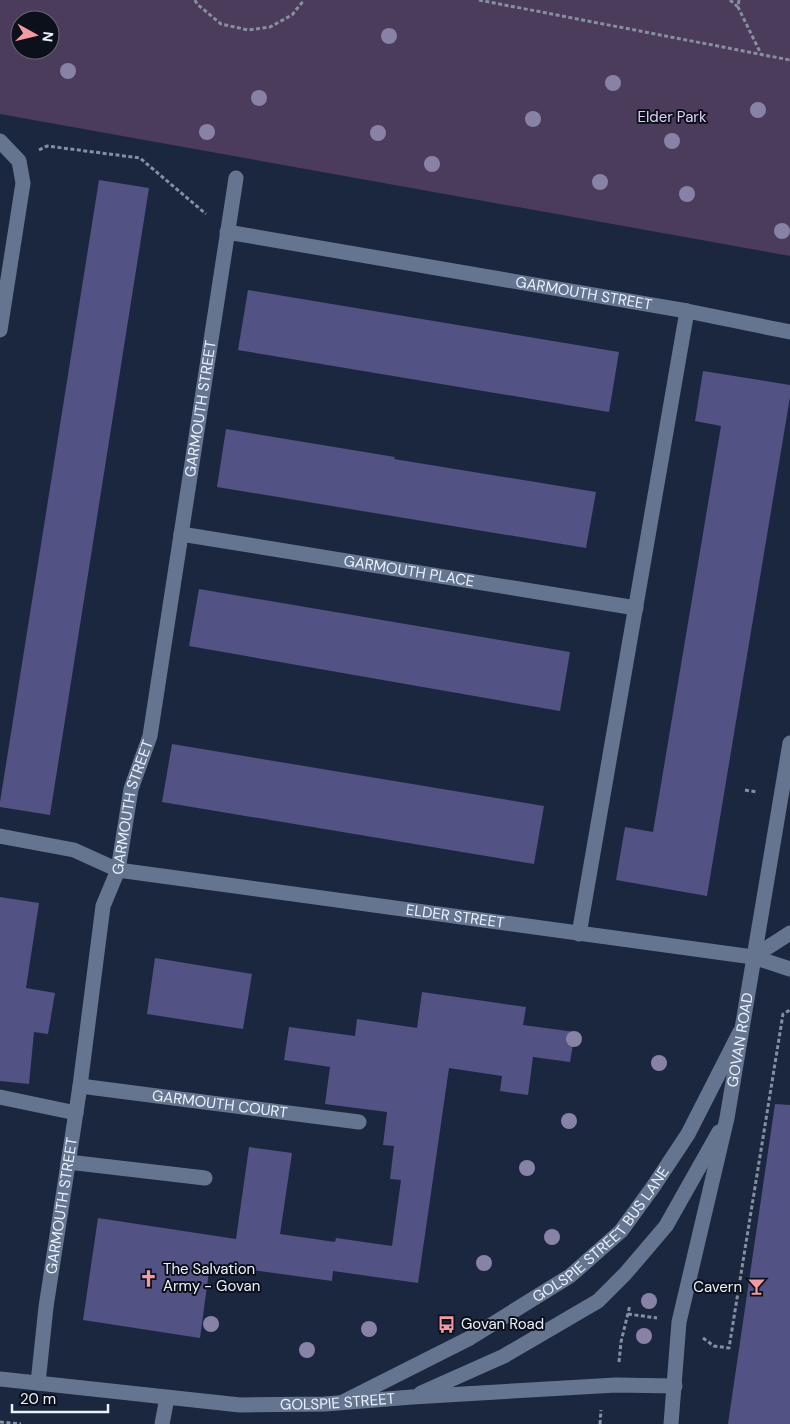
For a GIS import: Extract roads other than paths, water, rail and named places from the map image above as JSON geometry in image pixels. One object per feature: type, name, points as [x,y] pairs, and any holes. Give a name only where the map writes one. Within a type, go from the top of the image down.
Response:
[{"type":"street","points":[[0,141],[19,160],[23,183],[0,330]]},
{"type":"street","name":"GARMOUTH STREET","points":[[38,1383],[46,1307],[80,1086],[104,906],[118,870],[131,789],[150,736],[236,178]]},
{"type":"street","name":"GARMOUTH STREET","points":[[227,232],[687,311],[790,332]]},
{"type":"street","points":[[579,934],[687,311]]},
{"type":"street","name":"GARMOUTH PLACE","points":[[181,534],[636,608]]},
{"type":"street","name":"GOVAN ROAD","points":[[671,1424],[679,1322],[727,1118],[790,743]]},
{"type":"street","name":"ELDER STREET","points":[[0,836],[74,850],[118,870],[753,957],[790,969]]},
{"type":"street","points":[[753,957],[790,933]]},
{"type":"street","name":"GOLSPIE STREET BUS LANE","points":[[342,1403],[470,1338],[570,1276],[620,1230],[653,1187],[688,1134],[742,1029]]},
{"type":"street","name":"GARMOUTH COURT","points":[[80,1086],[359,1122]]},
{"type":"street","points":[[0,1097],[76,1113]]},
{"type":"street","points":[[412,1397],[504,1356],[598,1301],[625,1274],[666,1226],[727,1118]]},
{"type":"street","points":[[68,1162],[205,1178]]},
{"type":"street","name":"GOLSPIE STREET","points":[[0,1379],[167,1398],[240,1404],[342,1403],[616,1385],[675,1386]]},
{"type":"street","points":[[162,1424],[167,1398]]},
{"type":"place","name":"The Salvation Army - Govan","points":[[149,1278]]},
{"type":"place","name":"Cavern","points":[[756,1287]]},
{"type":"place","name":"Govan Road","points":[[447,1324]]},
{"type":"park label","name":"Elder Park","points":[[672,117]]}]
